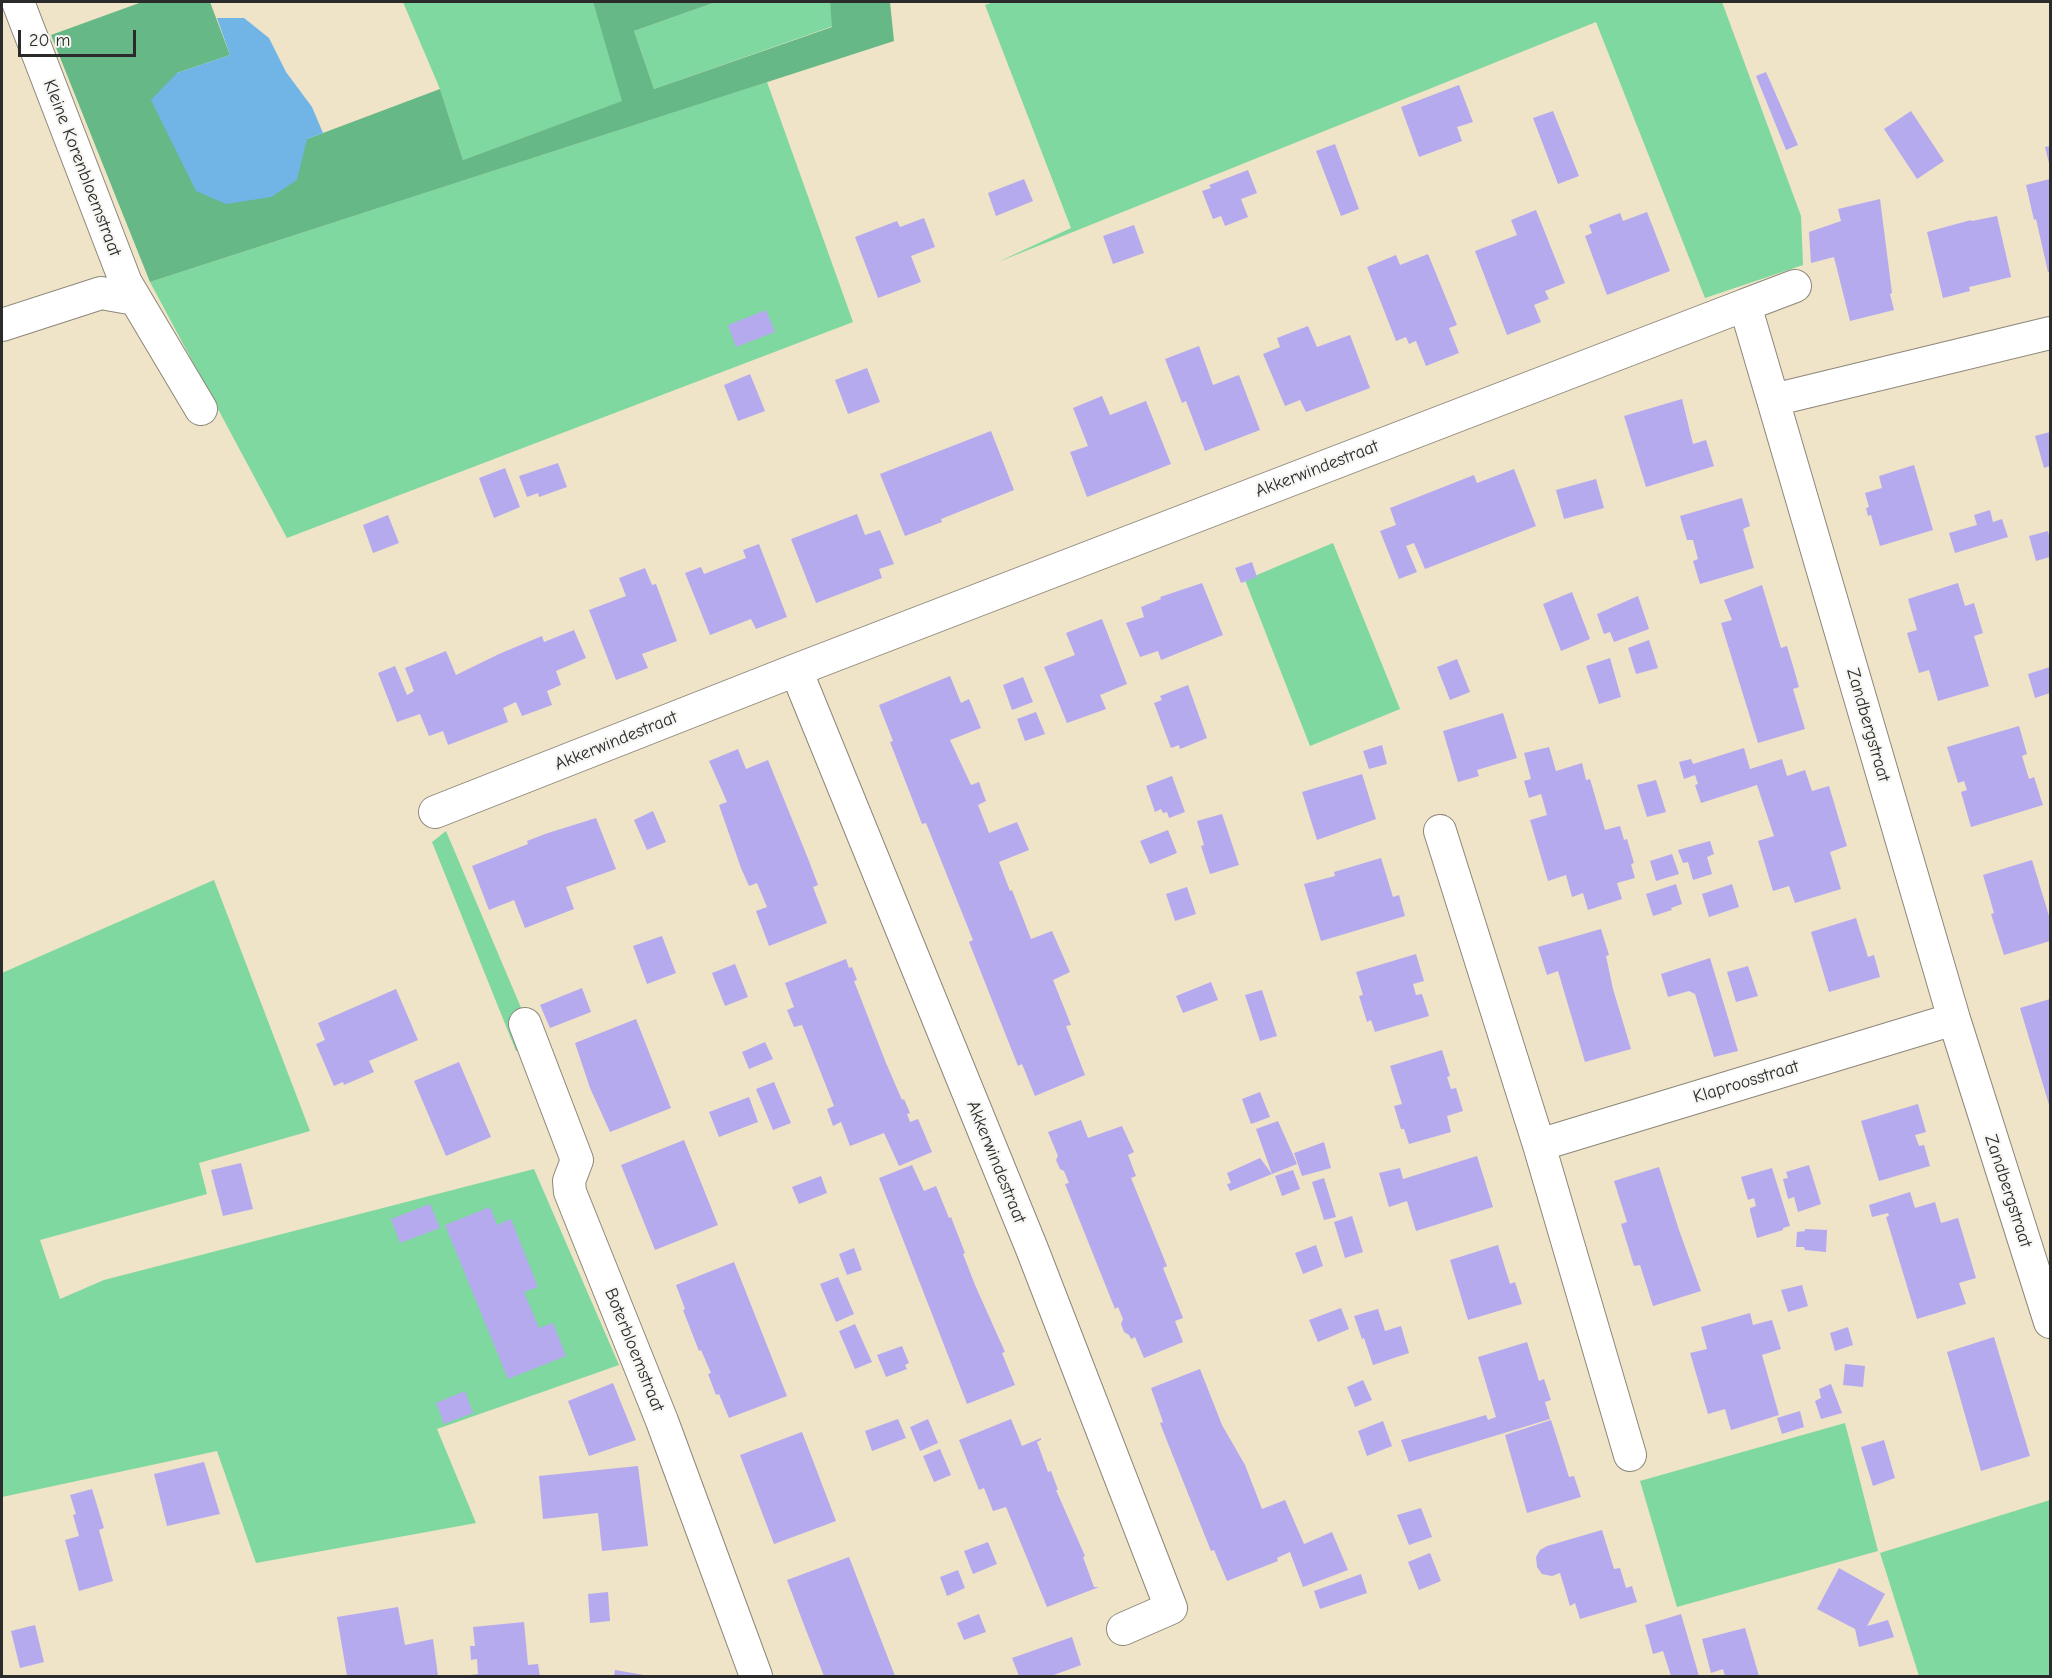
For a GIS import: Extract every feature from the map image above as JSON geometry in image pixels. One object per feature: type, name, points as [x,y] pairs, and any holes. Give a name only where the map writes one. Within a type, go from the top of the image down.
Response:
[{"type":"street","name":"Kleine Korenbloemstraat","points":[[18,2],[126,283],[201,409]]},
{"type":"street","points":[[1795,286],[1745,304],[1773,400],[2050,333]]},
{"type":"street","points":[[2,326],[101,293],[135,299]]},
{"type":"street","name":"Akkerwindestraat","points":[[435,812],[796,670],[1745,304]]},
{"type":"street","name":"Zandbergstraat","points":[[1773,400],[1954,1019],[2050,1322]]},
{"type":"street","name":"Akkerwindestraat","points":[[796,670],[1032,1249],[1171,1608],[1123,1629]]},
{"type":"street","points":[[1440,831],[1539,1145],[1630,1455]]},
{"type":"street","name":"Klaproosstraat","points":[[1539,1145],[1954,1019]]},
{"type":"street","name":"Boterbloemstraat","points":[[525,1024],[577,1160],[568,1181],[570,1192],[662,1421],[756,1677]]},
{"type":"green space","points":[[142,2],[210,2],[230,55],[177,73],[307,139],[440,89],[463,160],[622,101],[593,2],[716,2],[634,31],[654,89],[832,27],[830,2],[890,2],[894,41],[150,282],[51,35]]},
{"type":"green space","points":[[403,2],[593,2],[623,101],[463,160],[440,89]]},
{"type":"green space","points":[[716,2],[830,2],[833,26],[654,89],[634,31]]},
{"type":"green space","points":[[994,2],[1722,2],[1801,216],[1803,265],[1705,298],[1596,22],[998,262],[1071,228],[985,5]]},
{"type":"green space","points":[[767,82],[853,322],[287,538],[150,282]]},
{"type":"green space","points":[[1333,543],[1400,709],[1310,746],[1245,580]]},
{"type":"green space","points":[[446,831],[536,1043],[516,1051],[432,842]]},
{"type":"green space","points":[[214,880],[310,1131],[199,1163],[207,1194],[40,1240],[60,1299],[104,1280],[534,1169],[619,1365],[437,1429],[476,1523],[256,1563],[217,1451],[2,1497],[2,973]]},
{"type":"green space","points":[[1845,1423],[1878,1551],[1677,1607],[1640,1481]]},
{"type":"green space","points":[[2050,1500],[2050,1676],[1919,1676],[1880,1553]]},
{"type":"water","points":[[217,18],[244,18],[269,38],[286,72],[312,107],[323,133],[307,139],[297,180],[271,197],[226,204],[196,191],[151,100],[177,73],[230,55]]},
{"type":"building","points":[[1766,72],[1798,145],[1786,150],[1756,76]]},
{"type":"building","points":[[1459,85],[1473,122],[1457,127],[1462,141],[1419,157],[1401,107]]},
{"type":"building","points":[[1553,111],[1579,176],[1558,184],[1533,118]]},
{"type":"building","points":[[1911,111],[1944,161],[1917,179],[1884,129]]},
{"type":"building","points":[[1335,144],[1359,209],[1341,216],[1316,151]]},
{"type":"building","points":[[2050,146],[2050,167],[2045,147]]},
{"type":"building","points":[[1248,170],[1257,193],[1241,199],[1248,217],[1225,226],[1221,216],[1213,219],[1202,191],[1211,188],[1209,185]]},
{"type":"building","points":[[1024,179],[1033,201],[996,216],[988,193]]},
{"type":"building","points":[[2050,179],[2050,271],[2048,272],[2026,185]]},
{"type":"building","points":[[1880,199],[1892,293],[1890,294],[1894,310],[1850,321],[1834,257],[1811,263],[1809,232],[1841,221],[1838,209]]},
{"type":"building","points":[[1536,210],[1565,283],[1545,291],[1549,299],[1534,305],[1541,322],[1507,335],[1475,251],[1517,235],[1511,220]]},
{"type":"building","points":[[1647,212],[1670,271],[1607,295],[1585,236],[1592,233],[1589,225],[1620,213],[1623,221]]},
{"type":"building","points":[[1997,216],[2011,277],[1969,287],[1970,291],[1943,298],[1927,232],[1971,220]]},
{"type":"building","points":[[924,218],[935,247],[911,256],[921,282],[878,298],[855,237],[897,221],[900,227]]},
{"type":"building","points":[[1134,225],[1144,253],[1113,264],[1103,236]]},
{"type":"building","points":[[1428,254],[1457,325],[1449,328],[1459,353],[1426,366],[1416,341],[1409,344],[1406,337],[1396,341],[1367,267],[1396,255],[1400,265]]},
{"type":"building","points":[[766,310],[775,332],[736,347],[728,325]]},
{"type":"building","points":[[1308,326],[1317,347],[1350,335],[1370,388],[1306,412],[1300,400],[1285,406],[1263,354],[1280,347],[1277,338]]},
{"type":"building","points":[[1199,346],[1213,385],[1239,375],[1260,430],[1205,451],[1186,401],[1182,403],[1165,359]]},
{"type":"building","points":[[867,368],[880,402],[848,414],[835,380]]},
{"type":"building","points":[[750,374],[765,411],[738,421],[724,385]]},
{"type":"building","points":[[1102,396],[1110,415],[1146,401],[1171,464],[1087,497],[1070,452],[1088,446],[1073,408]]},
{"type":"building","points":[[1682,399],[1693,444],[1706,440],[1714,466],[1646,487],[1624,416]]},
{"type":"building","points":[[991,431],[1014,490],[905,536],[880,474]]},
{"type":"building","points":[[2050,432],[2050,466],[2044,468],[2035,436]]},
{"type":"building","points":[[558,463],[567,487],[539,497],[538,493],[527,497],[519,476]]},
{"type":"building","points":[[1914,465],[1933,530],[1880,546],[1871,515],[1868,516],[1866,508],[1869,507],[1865,493],[1882,488],[1879,476]]},
{"type":"building","points":[[505,468],[520,507],[494,518],[479,478]]},
{"type":"building","points":[[1514,469],[1536,526],[1425,569],[1414,543],[1406,546],[1417,572],[1399,579],[1380,531],[1396,525],[1390,508],[1474,475],[1477,483]]},
{"type":"building","points":[[1596,479],[1604,508],[1564,519],[1556,490]]},
{"type":"building","points":[[1742,498],[1750,526],[1743,529],[1754,568],[1700,584],[1693,561],[1698,559],[1693,540],[1687,540],[1680,516]]},
{"type":"building","points":[[1990,510],[1993,522],[2002,519],[2008,537],[1955,553],[1949,533],[1977,525],[1974,515]]},
{"type":"building","points":[[857,514],[865,535],[880,530],[894,564],[879,569],[882,578],[816,603],[791,539]]},
{"type":"building","points":[[388,515],[399,543],[373,553],[363,525]]},
{"type":"building","points":[[2048,531],[2050,557],[2036,561],[2029,536]]},
{"type":"building","points":[[759,544],[787,617],[756,629],[751,619],[710,635],[685,573],[701,567],[704,574],[746,558],[743,550]]},
{"type":"building","points":[[1252,562],[1257,577],[1241,583],[1235,568]]},
{"type":"building","points":[[645,568],[652,585],[656,584],[677,641],[642,654],[648,668],[616,680],[589,610],[626,596],[619,578]]},
{"type":"building","points":[[1202,583],[1223,635],[1161,660],[1158,651],[1140,657],[1126,623],[1144,617],[1141,607],[1161,599],[1160,597]]},
{"type":"building","points":[[1958,583],[1965,606],[1974,603],[1983,633],[1974,636],[1989,686],[1938,701],[1929,670],[1919,673],[1907,633],[1917,630],[1908,599]]},
{"type":"building","points":[[1762,585],[1781,648],[1787,646],[1793,666],[1799,687],[1793,689],[1805,729],[1758,743],[1721,623],[1732,620],[1724,600]]},
{"type":"building","points":[[1572,592],[1590,639],[1561,651],[1543,604]]},
{"type":"building","points":[[1638,596],[1649,629],[1614,642],[1610,632],[1604,634],[1597,614]]},
{"type":"building","points":[[1102,619],[1127,684],[1100,695],[1106,709],[1067,723],[1044,667],[1075,655],[1066,633]]},
{"type":"building","points":[[574,630],[586,658],[556,671],[561,685],[547,691],[552,705],[522,716],[516,702],[503,708],[508,722],[448,745],[443,731],[429,736],[420,714],[397,722],[378,673],[395,666],[407,695],[414,691],[405,668],[446,651],[456,675],[542,636],[544,642]]},
{"type":"building","points":[[1649,640],[1658,668],[1636,674],[1628,648]]},
{"type":"building","points":[[1610,658],[1621,697],[1599,704],[1586,666]]},
{"type":"building","points":[[1457,659],[1470,692],[1450,700],[1437,667]]},
{"type":"building","points":[[2050,667],[2050,693],[2035,698],[2028,674]]},
{"type":"building","points":[[950,676],[961,703],[969,699],[981,728],[950,740],[971,785],[979,782],[986,801],[978,805],[989,833],[1017,822],[1029,850],[999,862],[1010,891],[1012,890],[1031,939],[1052,931],[1070,972],[1053,980],[1071,1025],[1066,1026],[1085,1075],[1035,1096],[1022,1064],[1018,1066],[969,942],[973,940],[926,823],[922,824],[890,742],[893,741],[879,705]]},
{"type":"building","points":[[1023,677],[1033,702],[1012,710],[1003,685]]},
{"type":"building","points":[[1188,685],[1207,738],[1180,749],[1179,745],[1171,748],[1154,703],[1162,700],[1160,696]]},
{"type":"building","points":[[1036,712],[1045,734],[1025,741],[1017,719]]},
{"type":"building","points":[[1503,713],[1517,758],[1477,770],[1479,776],[1458,782],[1443,731]]},
{"type":"building","points":[[2019,726],[2027,754],[2022,756],[2029,779],[2034,777],[2043,805],[1971,827],[1961,792],[1967,790],[1964,781],[1958,783],[1947,747]]},
{"type":"building","points":[[1382,745],[1387,764],[1369,769],[1363,751]]},
{"type":"building","points":[[1549,747],[1556,771],[1582,763],[1586,780],[1590,779],[1605,830],[1620,826],[1624,840],[1627,839],[1634,863],[1631,864],[1635,878],[1617,883],[1622,899],[1588,910],[1583,893],[1572,897],[1566,875],[1548,881],[1530,820],[1547,815],[1541,794],[1529,798],[1524,781],[1531,779],[1524,753]]},
{"type":"building","points":[[1744,748],[1750,769],[1782,759],[1787,776],[1805,770],[1812,791],[1829,786],[1847,846],[1830,852],[1841,889],[1795,903],[1789,886],[1773,891],[1758,841],[1774,836],[1757,785],[1701,803],[1695,785],[1698,784],[1695,775],[1684,779],[1679,762],[1691,759],[1693,764]]},
{"type":"building","points":[[738,749],[746,769],[768,760],[818,885],[813,887],[827,923],[769,946],[756,911],[767,907],[757,883],[749,886],[741,868],[719,805],[727,802],[709,761]]},
{"type":"building","points":[[1362,774],[1376,819],[1317,840],[1302,792]]},
{"type":"building","points":[[1172,776],[1185,812],[1169,818],[1167,812],[1163,813],[1161,809],[1155,812],[1146,786]]},
{"type":"building","points":[[1656,780],[1666,812],[1647,817],[1637,785]]},
{"type":"building","points":[[653,811],[666,842],[647,850],[634,820]]},
{"type":"building","points":[[1222,814],[1239,865],[1210,874],[1201,846],[1204,845],[1197,821]]},
{"type":"building","points":[[596,818],[616,869],[566,887],[574,909],[525,928],[514,900],[489,910],[472,866],[528,844],[527,841],[545,834]]},
{"type":"building","points":[[1168,830],[1177,853],[1150,864],[1140,841]]},
{"type":"building","points":[[1710,841],[1714,854],[1707,857],[1712,874],[1693,880],[1688,862],[1683,863],[1678,850]]},
{"type":"building","points":[[1672,854],[1679,874],[1656,881],[1650,861]]},
{"type":"building","points":[[1381,858],[1393,897],[1399,895],[1405,916],[1321,941],[1304,884],[1335,876],[1334,872]]},
{"type":"building","points":[[2032,860],[2050,919],[2050,941],[2004,955],[1991,914],[1994,913],[1983,875]]},
{"type":"building","points":[[1676,884],[1682,904],[1653,916],[1646,894]]},
{"type":"building","points":[[1732,884],[1739,907],[1709,917],[1702,894]]},
{"type":"building","points":[[1187,887],[1196,914],[1175,921],[1166,894]]},
{"type":"building","points":[[1856,918],[1868,957],[1874,955],[1880,977],[1829,992],[1811,932]]},
{"type":"building","points":[[1601,929],[1609,955],[1606,956],[1613,989],[1631,1049],[1585,1062],[1558,971],[1547,975],[1538,947]]},
{"type":"building","points":[[662,936],[676,973],[647,984],[633,946]]},
{"type":"building","points":[[1416,954],[1424,981],[1413,984],[1416,995],[1422,994],[1429,1016],[1375,1032],[1371,1020],[1367,1022],[1359,996],[1363,995],[1356,972]]},
{"type":"building","points":[[1710,958],[1738,1051],[1714,1057],[1695,994],[1689,991],[1668,997],[1661,974]]},
{"type":"building","points":[[846,959],[857,980],[854,981],[886,1063],[910,1113],[907,1114],[910,1122],[918,1119],[932,1152],[899,1166],[884,1133],[850,1146],[841,1122],[833,1126],[827,1109],[834,1106],[802,1025],[794,1027],[787,1010],[794,1007],[785,983]]},
{"type":"building","points":[[735,964],[748,997],[725,1006],[712,973]]},
{"type":"building","points":[[1748,966],[1758,996],[1736,1002],[1727,972]]},
{"type":"building","points":[[1211,982],[1218,1000],[1183,1013],[1176,996]]},
{"type":"building","points":[[582,988],[591,1012],[550,1028],[540,1005]]},
{"type":"building","points":[[396,989],[418,1040],[369,1061],[374,1072],[344,1085],[343,1082],[334,1086],[316,1044],[325,1040],[318,1023]]},
{"type":"building","points":[[1262,990],[1277,1036],[1260,1041],[1245,995]]},
{"type":"building","points":[[2050,999],[2050,1108],[2020,1008]]},
{"type":"building","points":[[636,1019],[671,1108],[610,1132],[590,1088],[575,1043]]},
{"type":"building","points":[[765,1042],[773,1059],[749,1069],[742,1052]]},
{"type":"building","points":[[1442,1050],[1450,1076],[1447,1077],[1451,1089],[1456,1088],[1463,1111],[1447,1116],[1451,1132],[1409,1144],[1404,1129],[1401,1129],[1394,1106],[1402,1104],[1390,1066]]},
{"type":"building","points":[[459,1062],[491,1137],[446,1156],[414,1081]]},
{"type":"building","points":[[774,1082],[791,1123],[773,1130],[756,1089]]},
{"type":"building","points":[[1260,1092],[1270,1117],[1251,1124],[1242,1099]]},
{"type":"building","points":[[749,1097],[758,1122],[719,1137],[709,1112]]},
{"type":"building","points":[[1918,1104],[1926,1132],[1915,1135],[1919,1146],[1924,1145],[1930,1166],[1879,1181],[1861,1121]]},
{"type":"building","points":[[1081,1120],[1088,1138],[1122,1126],[1134,1152],[1128,1155],[1136,1176],[1131,1178],[1167,1266],[1163,1268],[1183,1318],[1175,1321],[1183,1342],[1144,1358],[1135,1337],[1131,1339],[1124,1332],[1121,1324],[1123,1319],[1118,1307],[1115,1309],[1065,1184],[1069,1183],[1056,1160],[1058,1156],[1048,1132]]},
{"type":"building","points":[[1278,1121],[1297,1164],[1272,1174],[1256,1129]]},
{"type":"building","points":[[684,1140],[718,1225],[655,1250],[621,1165]]},
{"type":"building","points":[[1324,1142],[1331,1168],[1302,1176],[1294,1153]]},
{"type":"building","points":[[1477,1156],[1493,1207],[1416,1231],[1407,1201],[1389,1207],[1379,1173],[1400,1168],[1403,1179]]},
{"type":"building","points":[[1260,1158],[1272,1174],[1230,1191],[1227,1184],[1231,1183],[1227,1173]]},
{"type":"building","points":[[241,1163],[253,1209],[223,1216],[211,1170]]},
{"type":"building","points":[[912,1165],[924,1191],[936,1186],[949,1218],[951,1217],[975,1285],[1005,1352],[1002,1353],[1015,1385],[967,1404],[879,1178]]},
{"type":"building","points":[[1809,1165],[1821,1204],[1798,1212],[1794,1197],[1788,1199],[1783,1179],[1788,1178],[1786,1172]]},
{"type":"building","points":[[1659,1167],[1701,1291],[1653,1306],[1640,1265],[1634,1266],[1621,1224],[1627,1222],[1614,1181]]},
{"type":"building","points":[[1772,1168],[1790,1226],[1757,1238],[1750,1211],[1750,1208],[1756,1206],[1754,1198],[1748,1200],[1741,1177]]},
{"type":"building","points":[[1293,1170],[1300,1189],[1282,1196],[1275,1176]]},
{"type":"building","points":[[821,1176],[827,1193],[799,1204],[792,1187]]},
{"type":"building","points":[[1324,1178],[1336,1217],[1324,1220],[1312,1182]]},
{"type":"building","points":[[1910,1192],[1915,1208],[1935,1202],[1941,1223],[1958,1218],[1976,1278],[1959,1283],[1966,1304],[1917,1319],[1886,1217],[1889,1216],[1888,1213],[1872,1217],[1869,1205]]},
{"type":"building","points":[[430,1204],[440,1228],[400,1243],[391,1219]]},
{"type":"building","points":[[490,1207],[497,1225],[511,1219],[538,1287],[524,1292],[539,1328],[553,1323],[566,1356],[508,1379],[445,1225]]},
{"type":"building","points":[[1352,1216],[1363,1252],[1345,1258],[1334,1222]]},
{"type":"building","points":[[1805,1229],[1827,1230],[1826,1252],[1796,1247],[1797,1232],[1805,1231]]},
{"type":"building","points":[[1316,1245],[1323,1266],[1303,1274],[1295,1253]]},
{"type":"building","points":[[1498,1245],[1510,1284],[1515,1282],[1522,1304],[1468,1320],[1450,1260]]},
{"type":"building","points":[[854,1248],[862,1270],[847,1275],[839,1254]]},
{"type":"building","points":[[734,1262],[787,1396],[729,1418],[719,1394],[716,1395],[708,1374],[711,1373],[701,1350],[699,1351],[676,1285]]},
{"type":"building","points":[[838,1277],[854,1314],[836,1322],[820,1284]]},
{"type":"building","points":[[1802,1285],[1808,1306],[1788,1312],[1781,1290]]},
{"type":"building","points":[[1341,1308],[1349,1329],[1318,1342],[1309,1320]]},
{"type":"building","points":[[1378,1309],[1385,1331],[1401,1326],[1409,1353],[1373,1365],[1354,1316]]},
{"type":"building","points":[[1750,1313],[1753,1325],[1772,1320],[1781,1349],[1762,1355],[1779,1415],[1731,1430],[1725,1409],[1708,1414],[1690,1353],[1707,1349],[1701,1327]]},
{"type":"building","points":[[855,1324],[872,1362],[855,1369],[839,1331]]},
{"type":"building","points":[[1848,1327],[1853,1345],[1835,1351],[1830,1333]]},
{"type":"building","points":[[1994,1337],[2030,1456],[1981,1471],[1947,1352]]},
{"type":"building","points":[[1527,1342],[1539,1381],[1544,1379],[1551,1400],[1545,1402],[1550,1419],[1409,1462],[1401,1440],[1486,1415],[1488,1420],[1496,1417],[1478,1357]]},
{"type":"building","points":[[902,1346],[909,1363],[905,1365],[907,1369],[886,1377],[877,1355]]},
{"type":"building","points":[[1845,1364],[1865,1366],[1863,1387],[1843,1385]]},
{"type":"building","points":[[1200,1369],[1222,1425],[1245,1465],[1262,1509],[1285,1500],[1304,1544],[1332,1532],[1348,1570],[1303,1587],[1290,1552],[1277,1558],[1278,1561],[1227,1581],[1214,1550],[1211,1551],[1169,1446],[1151,1388]]},
{"type":"building","points":[[1363,1380],[1372,1400],[1355,1407],[1347,1387]]},
{"type":"building","points":[[613,1383],[636,1440],[589,1456],[568,1401]]},
{"type":"building","points":[[1831,1384],[1842,1413],[1821,1419],[1815,1401],[1821,1398],[1819,1389]]},
{"type":"building","points":[[465,1391],[473,1413],[444,1424],[436,1403]]},
{"type":"building","points":[[1800,1411],[1804,1427],[1782,1434],[1777,1418]]},
{"type":"building","points":[[898,1419],[906,1438],[872,1451],[865,1431]]},
{"type":"building","points":[[928,1419],[938,1443],[920,1451],[910,1427]]},
{"type":"building","points":[[1011,1419],[1022,1446],[1041,1438],[1037,1442],[1048,1472],[1051,1471],[1058,1490],[1056,1490],[1085,1556],[1083,1557],[1094,1587],[1099,1587],[1047,1607],[1006,1507],[993,1511],[984,1488],[979,1490],[959,1440]]},
{"type":"building","points":[[1551,1420],[1569,1477],[1574,1476],[1581,1497],[1527,1513],[1505,1435]]},
{"type":"building","points":[[1383,1421],[1392,1446],[1367,1456],[1358,1431]]},
{"type":"building","points":[[802,1432],[836,1521],[774,1544],[740,1455]]},
{"type":"building","points":[[1884,1440],[1895,1478],[1873,1486],[1861,1447]]},
{"type":"building","points":[[940,1449],[951,1475],[934,1482],[923,1456]]},
{"type":"building","points":[[204,1462],[220,1514],[167,1526],[154,1474]]},
{"type":"building","points":[[638,1466],[648,1546],[602,1551],[598,1513],[543,1519],[539,1476]]},
{"type":"building","points":[[92,1489],[104,1528],[99,1530],[113,1581],[79,1591],[65,1540],[79,1536],[70,1495]]},
{"type":"building","points":[[1421,1508],[1432,1537],[1409,1545],[1397,1515]]},
{"type":"building","points":[[1602,1530],[1614,1569],[1620,1568],[1626,1588],[1632,1586],[1637,1602],[1580,1619],[1575,1603],[1570,1606],[1560,1573],[1552,1576],[1542,1574],[1537,1567],[1536,1557],[1540,1550],[1547,1546]]},
{"type":"building","points":[[988,1542],[997,1564],[973,1574],[964,1551]]},
{"type":"building","points":[[1430,1553],[1441,1581],[1419,1590],[1408,1562]]},
{"type":"building","points":[[849,1557],[895,1676],[824,1676],[804,1625],[787,1580]]},
{"type":"building","points":[[1839,1568],[1885,1594],[1867,1626],[1888,1620],[1894,1637],[1859,1647],[1855,1629],[1817,1609]]},
{"type":"building","points":[[958,1570],[965,1588],[947,1596],[940,1577]]},
{"type":"building","points":[[1361,1574],[1367,1593],[1320,1609],[1314,1591]]},
{"type":"building","points":[[608,1592],[610,1621],[590,1623],[588,1594]]},
{"type":"building","points":[[398,1607],[405,1645],[433,1639],[438,1676],[347,1676],[337,1617]]},
{"type":"building","points":[[979,1614],[986,1632],[964,1640],[957,1623]]},
{"type":"building","points":[[1681,1614],[1699,1676],[1671,1676],[1663,1651],[1653,1654],[1645,1625]]},
{"type":"building","points":[[524,1622],[528,1665],[538,1664],[540,1676],[470,1676],[478,1674],[477,1659],[471,1660],[470,1646],[475,1646],[473,1627]]},
{"type":"building","points":[[35,1625],[44,1662],[20,1668],[11,1631]]},
{"type":"building","points":[[1745,1628],[1759,1676],[1725,1676],[1723,1669],[1711,1673],[1702,1639]]},
{"type":"building","points":[[1072,1637],[1081,1665],[1051,1676],[1019,1676],[1012,1658]]},
{"type":"building","points":[[615,1670],[644,1675],[644,1676],[614,1676]]}]
